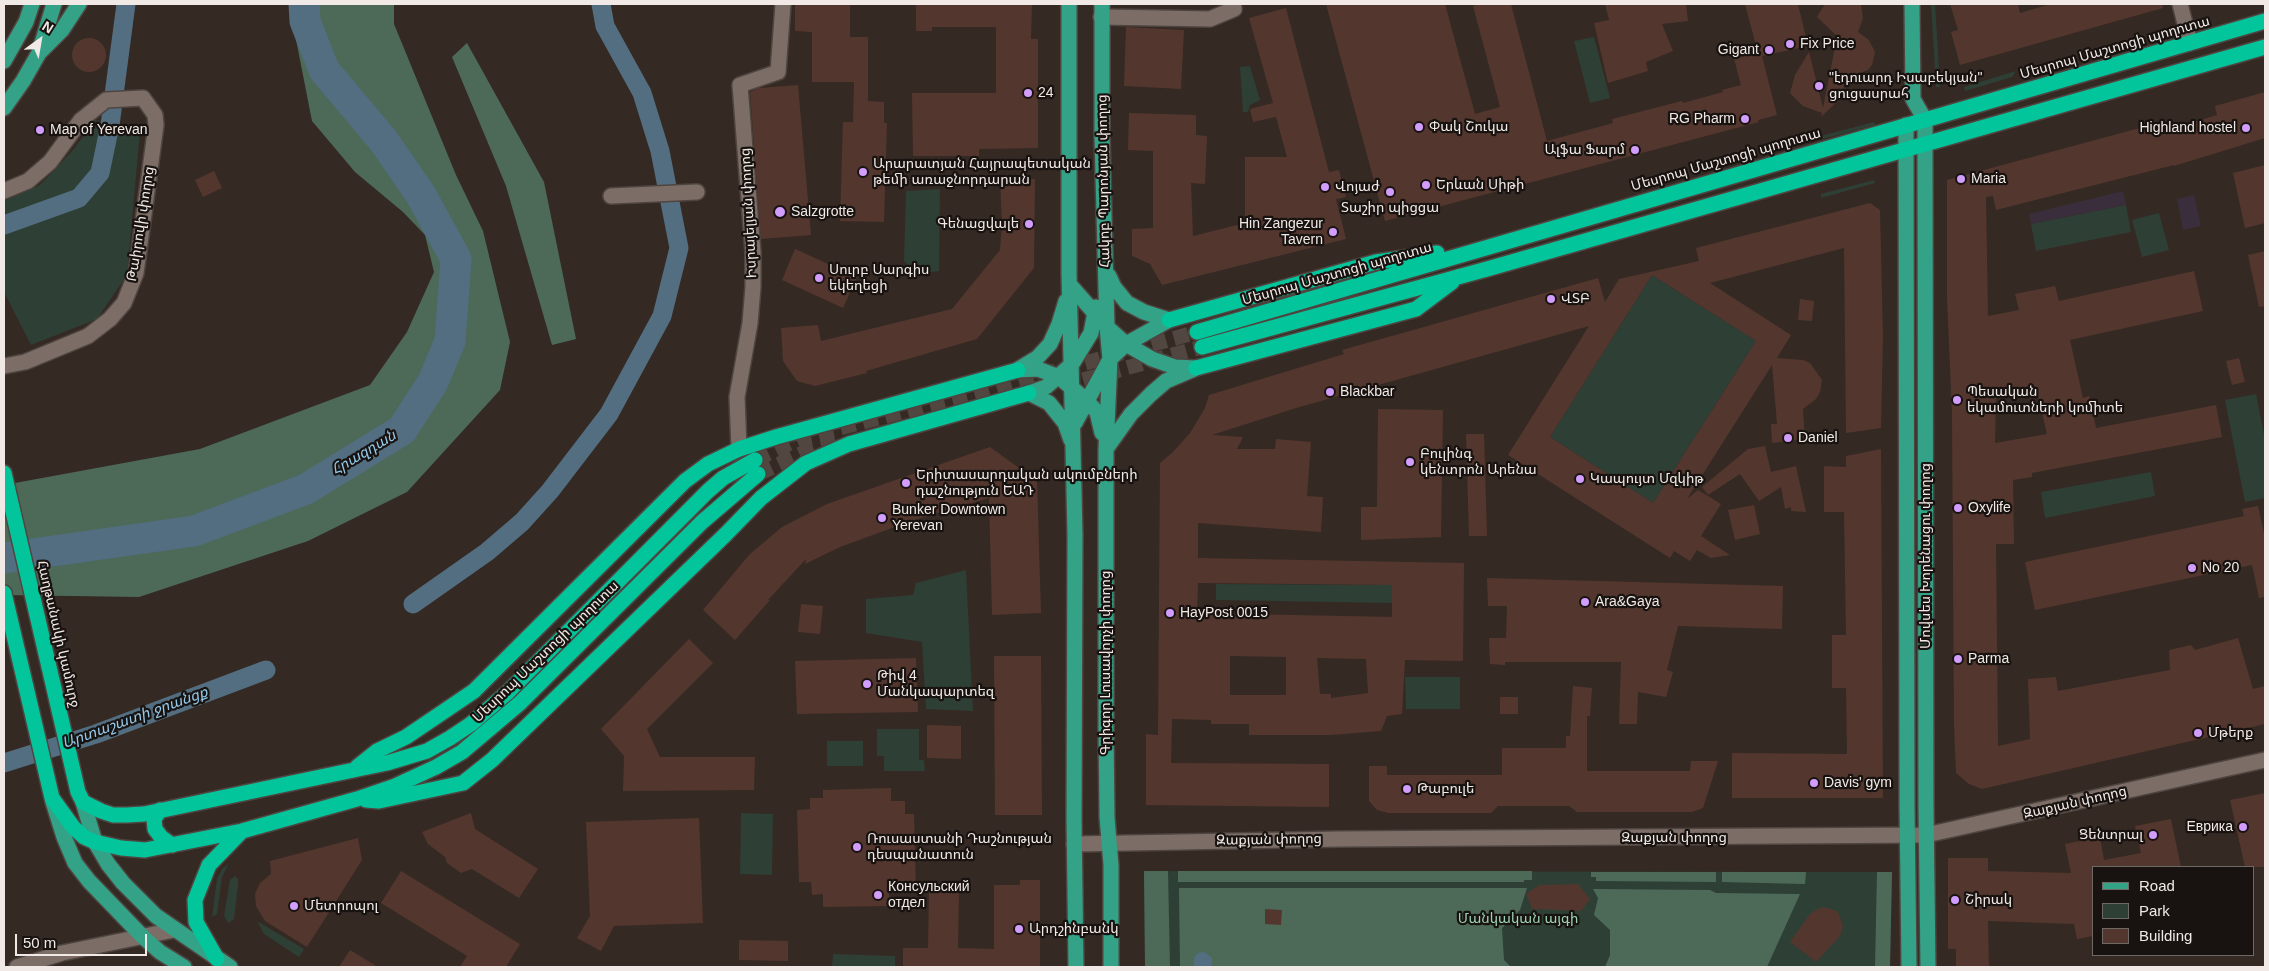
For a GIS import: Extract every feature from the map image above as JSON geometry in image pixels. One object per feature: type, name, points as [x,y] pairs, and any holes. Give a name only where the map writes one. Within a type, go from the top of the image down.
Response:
[{"type":"highway","name":"Մեսրոպ Մաշտոցի պողոտա","points":[[2265,21],[1493,245],[1199,339],[1459,276],[2265,47]]},
{"type":"highway","points":[[1169,320],[1376,262],[1493,245]]},
{"type":"highway","points":[[1196,368],[1416,310],[1459,276]]},
{"type":"highway","points":[[354,769],[377,751],[406,737],[474,691],[685,481],[708,464],[739,449],[776,437],[1018,370]]},
{"type":"highway","points":[[357,799],[379,801],[463,783],[492,760],[761,498],[806,463],[849,444],[1029,394]]},
{"type":"highway","name":"Մեսրոպ Մաշտոցի պողոտա","points":[[52,798],[73,827],[84,837],[95,842],[121,848],[145,850],[242,831],[357,799],[395,786],[436,767],[478,739],[520,703],[756,467],[723,478],[508,692],[471,724],[427,751],[387,763],[144,814],[114,815],[81,797]]},
{"type":"highway","name":"Հաղթանակի կամուրջ","points":[[4,473],[81,797]]},
{"type":"highway","points":[[4,593],[52,798]]},
{"type":"highway","points":[[160,810],[154,819],[155,829],[161,837],[172,845]]},
{"type":"highway","points":[[223,963],[196,922],[195,900],[209,865],[242,831]]},
{"type":"main road","points":[[4,60],[26,22],[32,4]]},
{"type":"main road","points":[[4,108],[23,81],[39,53],[54,4]]},
{"type":"main road","points":[[39,53],[62,30],[79,4]]},
{"type":"main road","points":[[1069,4],[1070,285],[1075,535],[1074,844],[1076,967]]},
{"type":"main road","points":[[1912,4],[1913,98],[1924,120]]},
{"type":"main road","name":"Հակոբ Պարոնյան փողոց","points":[[1102,10],[1102,137],[1110,359]]},
{"type":"main road","name":"Մովսես Խորենացու փողոց","points":[[1924,120],[1928,967]]},
{"type":"main road","name":"Մովսես Խորենացու փողոց","points":[[1906,125],[1907,836],[1909,967]]},
{"type":"main road","points":[[1029,394],[1046,387],[1072,364],[1091,333],[1094,313],[1106,270]]},
{"type":"main road","points":[[1106,270],[1114,287],[1127,303],[1144,312],[1169,320]]},
{"type":"main road","points":[[1070,285],[1094,313],[1126,344],[1152,359],[1175,367],[1196,368]]},
{"type":"main road","points":[[1018,370],[1037,358],[1050,344],[1059,324],[1070,285]]},
{"type":"main road","points":[[1074,425],[1110,359],[1126,344],[1169,320]]},
{"type":"main road","name":"Գրիգոր Լուսավորչի փողոց","points":[[1110,359],[1106,449],[1106,728],[1108,842],[1111,865],[1111,967]]},
{"type":"main road","points":[[1106,449],[1131,414],[1151,394],[1166,381],[1196,368]]},
{"type":"main road","points":[[1018,370],[1038,369],[1059,377],[1073,388],[1097,412],[1106,449]]},
{"type":"main road","points":[[1029,394],[1049,402],[1065,423],[1073,445]]},
{"type":"main road","points":[[1907,423],[1925,423]]},
{"type":"main road","points":[[81,797],[95,842],[123,883],[156,916],[223,963]]},
{"type":"main road","points":[[52,798],[64,837],[76,863],[104,899],[160,952],[184,967]]},
{"type":"street","name":"Իսրայելյան փողոց","points":[[739,449],[737,397],[750,323],[753,287],[740,85],[778,72],[783,4]]},
{"type":"street","points":[[1102,10],[1210,19],[1234,9],[1233,4]]},
{"type":"street","points":[[2180,4],[2190,43]]},
{"type":"street","name":"Թաիրովի փողոց","points":[[4,191],[28,181],[50,162],[81,120],[106,100],[143,98],[154,115],[156,126],[136,274],[124,303],[110,319],[88,336],[25,362],[4,366]]},
{"type":"street","points":[[611,196],[697,192]]},
{"type":"street","name":"Զաքյան փողոց","points":[[1074,844],[1108,842],[1926,835],[2265,760]]},
{"type":"street","points":[[17,967],[62,953],[174,930]]},
{"type":"shaded area","points":[[2123,191],[2126,205],[2031,224],[2029,214]]},
{"type":"shaded area","points":[[2194,195],[2201,226],[2183,230],[2177,199]]},
{"type":"green space","points":[[289,4],[394,4],[394,24],[456,175],[483,231],[510,342],[500,390],[407,492],[308,541],[139,597],[4,595],[4,485],[200,449],[370,385],[407,332],[434,272],[425,235],[403,212],[355,172],[312,121]]},
{"type":"green space","points":[[1931,4],[1935,4],[1940,87],[1936,87]]},
{"type":"green space","points":[[1594,37],[1610,98],[1590,103],[1574,41]]},
{"type":"green space","points":[[467,43],[544,182],[576,339],[552,345],[506,186],[452,57]]},
{"type":"green space","points":[[1250,66],[1260,100],[1250,105],[1248,112],[1243,112],[1240,67]]},
{"type":"green space","points":[[2016,71],[2012,77],[1965,91],[1964,87]]},
{"type":"green space","points":[[95,120],[140,132],[127,275],[97,319],[31,345],[4,292],[4,201],[40,185],[74,149]]},
{"type":"green space","points":[[1874,122],[1875,125],[1823,139],[1821,136]]},
{"type":"green space","points":[[1874,180],[1875,183],[1821,198],[1821,194]]},
{"type":"green space","points":[[940,189],[939,271],[918,274],[904,261],[906,191]]},
{"type":"green space","points":[[2126,205],[2131,232],[2036,251],[2031,224]]},
{"type":"green space","points":[[2159,213],[2169,250],[2142,257],[2132,220]]},
{"type":"green space","points":[[1652,275],[1756,341],[1653,503],[1550,437]]},
{"type":"green space","points":[[2256,394],[2265,440],[2265,498],[2245,502],[2225,400]]},
{"type":"green space","points":[[2151,472],[2155,496],[2045,518],[2041,492]]},
{"type":"green space","points":[[966,570],[973,711],[926,709],[922,642],[866,633],[866,599],[913,595],[916,583]]},
{"type":"green space","points":[[1216,584],[1392,585],[1392,603],[1216,600]]},
{"type":"green space","points":[[1405,677],[1460,677],[1460,709],[1406,709]]},
{"type":"green space","points":[[877,729],[919,729],[919,760],[924,760],[925,771],[884,771],[884,756],[877,756]]},
{"type":"green space","points":[[827,741],[863,741],[863,766],[827,766]]},
{"type":"green space","points":[[741,813],[773,814],[772,875],[740,874]]},
{"type":"green space","points":[[229,863],[222,877],[217,914],[212,917],[217,879],[222,869]]},
{"type":"green space","name":"Մանկական այգի","points":[[1144,871],[1892,872],[1890,967],[1145,967]]},
{"type":"green space","points":[[1144,871],[1168,871],[1170,967],[1145,967]]},
{"type":"green space","points":[[1178,871],[1532,871],[1532,880],[1524,880],[1524,882],[1178,882]]},
{"type":"green space","points":[[1591,872],[1716,872],[1716,882],[1596,881],[1596,877],[1591,877]]},
{"type":"green space","points":[[1722,872],[1806,872],[1805,884],[1722,882]]},
{"type":"green space","points":[[1877,872],[1892,872],[1890,967],[1875,967]]},
{"type":"green space","points":[[235,876],[238,879],[238,885],[234,919],[228,923],[224,916],[230,880]]},
{"type":"green space","points":[[1179,888],[1527,888],[1520,910],[1502,928],[1504,960],[1511,967],[1180,967]]},
{"type":"green space","points":[[1593,889],[1710,890],[1716,893],[1800,894],[1767,967],[1605,967],[1610,955],[1610,930],[1594,915],[1598,898]]},
{"type":"green space","points":[[257,921],[304,949],[299,957],[264,934]]},
{"type":"green space","points":[[833,954],[895,956],[895,967],[832,967]]},
{"type":"water","points":[[1204,952],[1212,958],[1211,967],[1194,967],[1194,958],[1198,953]]},
{"type":"building","points":[[795,4],[850,4],[850,37],[868,37],[868,101],[884,102],[884,123],[887,123],[884,222],[840,221],[843,122],[853,122],[854,82],[812,82],[812,32],[795,31]]},
{"type":"building","points":[[916,4],[1032,4],[1031,39],[1038,39],[1038,148],[979,149],[979,156],[913,156],[912,93],[996,93],[996,27],[932,27],[932,31],[916,31]]},
{"type":"building","points":[[1326,4],[1445,4],[1475,114],[1500,107],[1473,6],[1481,4],[1511,4],[1547,141],[1613,123],[1612,119],[1682,101],[1683,103],[1741,85],[1734,59],[1758,53],[1745,4],[1798,4],[1808,46],[1762,56],[1777,115],[1758,120],[1759,122],[1385,221]]},
{"type":"building","points":[[1605,4],[1686,4],[1688,21],[1662,24],[1673,51],[1646,62],[1648,71],[1608,83],[1594,23],[1609,20]]},
{"type":"building","points":[[1825,4],[1861,4],[1863,18],[1858,32],[1869,40],[1875,52],[1872,65],[1868,70],[1845,78],[1842,97],[1821,117],[1822,113],[1803,106],[1790,93],[1795,75],[1809,52],[1823,108],[1835,47],[1840,39],[1817,17]]},
{"type":"building","points":[[1950,4],[2018,4],[2020,13],[2051,4],[2162,4],[2163,8],[1960,65],[1951,32],[1958,30]]},
{"type":"building","points":[[1286,8],[1329,172],[1339,170],[1346,197],[1336,199],[1346,239],[1162,285],[1150,264],[1132,256],[1132,229],[1153,228],[1153,151],[1128,150],[1129,113],[1196,115],[1196,135],[1207,136],[1205,184],[1191,183],[1193,236],[1245,223],[1245,157],[1287,157],[1276,117],[1253,122],[1250,109],[1273,103],[1249,18]]},
{"type":"building","points":[[1126,27],[1184,30],[1181,89],[1124,86]]},
{"type":"building","points":[[89,38],[96,39],[101,43],[105,48],[105,62],[101,67],[96,71],[89,72],[82,71],[77,67],[73,62],[72,55],[73,48],[77,43],[82,39]]},
{"type":"building","points":[[798,85],[811,235],[761,239],[750,92],[759,88]]},
{"type":"building","points":[[2265,92],[2265,138],[2174,166],[1996,210],[1993,196],[1986,197],[1988,316],[2019,310],[2015,294],[2055,286],[2059,301],[2194,271],[2203,311],[2070,340],[2083,398],[2089,396],[2096,428],[2216,405],[2222,437],[2032,473],[2032,477],[2013,480],[2014,544],[1996,544],[1998,746],[2030,739],[2028,679],[2056,677],[2058,691],[2170,670],[2169,650],[2191,645],[2195,650],[2238,638],[2253,689],[2265,686],[2265,724],[1982,789],[1969,784],[1956,773],[1952,414],[1947,298],[1947,180],[2162,122],[2164,131],[2217,115],[2215,106]],"holes":[[[2036,387],[2047,434],[1995,443],[1996,395]]]},
{"type":"building","points":[[2265,165],[2265,223],[2245,228],[2233,173]]},
{"type":"building","points":[[214,171],[222,188],[203,197],[195,180]]},
{"type":"building","points":[[1000,178],[1035,179],[1034,268],[977,339],[866,371],[867,373],[815,386],[797,381],[783,361],[781,328],[818,325],[821,341],[952,309],[1000,250],[1002,222]]},
{"type":"building","points":[[1870,203],[1880,210],[1883,337],[1881,428],[1846,433],[1844,248],[1710,283],[1791,335],[1777,358],[1803,360],[1810,363],[1822,380],[1820,392],[1816,399],[1803,409],[1805,439],[1772,443],[1771,424],[1777,424],[1772,365],[1687,499],[1698,490],[1721,504],[1701,536],[1730,555],[1711,558],[1697,550],[1690,561],[1674,551],[1670,558],[1508,455],[1589,326],[1296,408],[1212,435],[1243,437],[1237,449],[1275,449],[1276,439],[1311,442],[1307,496],[1323,497],[1321,532],[1198,523],[1198,558],[1464,563],[1463,661],[1405,660],[1402,714],[1387,716],[1381,731],[1331,735],[1249,735],[1249,724],[1211,724],[1211,720],[1172,719],[1171,763],[1329,764],[1329,807],[1146,805],[1146,734],[1158,735],[1160,463],[1190,433],[1205,408],[1209,395],[1344,354],[1342,350],[1598,278],[1605,302],[1619,279],[1699,261],[1696,248]],"holes":[[[1652,275],[1756,341],[1653,503],[1550,437]],[[1198,583],[1392,585],[1392,617],[1197,613]],[[1230,656],[1286,657],[1286,695],[1230,695]],[[1317,658],[1366,659],[1368,693],[1331,698],[1331,694],[1320,694]]]},
{"type":"building","name":"Սուրբ Սարգիս եկեղեցի","points":[[795,249],[857,277],[843,308],[782,280]]},
{"type":"building","points":[[2265,251],[2265,306],[2259,307],[2248,255]]},
{"type":"building","points":[[1800,299],[1814,301],[1812,321],[1798,320]]},
{"type":"building","points":[[2239,358],[2245,382],[2232,385],[2226,361]]},
{"type":"building","name":"Բուլինգ կենտրոն Արենա","points":[[1378,409],[1443,410],[1441,537],[1361,540],[1361,507],[1377,507]]},
{"type":"building","points":[[1466,434],[1484,434],[1487,536],[1469,536]]},
{"type":"building","points":[[1765,446],[1771,472],[1796,466],[1806,512],[1791,511],[1791,507],[1785,509],[1781,487],[1759,501],[1740,474],[1708,495],[1702,487],[1748,449]]},
{"type":"building","points":[[990,447],[1037,481],[1041,613],[992,615],[989,498],[914,520],[840,547],[805,564],[806,559],[768,600],[770,600],[735,640],[703,610],[749,555],[782,527],[827,504]]},
{"type":"building","points":[[1881,449],[1883,798],[1732,798],[1732,753],[1847,754],[1846,688],[1832,688],[1832,635],[1846,635],[1844,512],[1824,512],[1824,466],[1846,467],[1846,456]]},
{"type":"building","points":[[1754,505],[1760,534],[1735,540],[1728,510]]},
{"type":"building","points":[[2258,506],[2265,538],[2265,597],[2259,598],[2252,565],[2035,610],[2025,562],[2244,516],[2242,509]]},
{"type":"building","points":[[1487,578],[1783,586],[1782,629],[1678,626],[1667,670],[1673,672],[1666,697],[1638,692],[1637,724],[1619,724],[1621,662],[1505,662],[1505,665],[1490,664],[1489,638],[1506,638],[1507,606],[1488,606]]},
{"type":"building","points":[[801,604],[823,606],[820,634],[798,632]]},
{"type":"building","points":[[689,639],[713,663],[647,729],[660,757],[755,757],[754,790],[623,791],[624,756],[601,729]]},
{"type":"building","points":[[994,656],[1041,656],[1042,815],[995,815]]},
{"type":"building","points":[[916,658],[918,712],[797,714],[795,661]]},
{"type":"building","points":[[1573,686],[1592,688],[1590,716],[1587,716],[1587,771],[1690,771],[1691,761],[1718,761],[1703,808],[1692,812],[1577,812],[1569,806],[1498,806],[1491,813],[1388,813],[1377,810],[1369,801],[1369,766],[1387,766],[1387,775],[1502,775],[1502,748],[1566,748],[1566,736],[1570,736]]},
{"type":"building","points":[[1500,697],[1518,697],[1518,714],[1500,714]]},
{"type":"building","points":[[927,725],[961,726],[961,759],[927,758]]},
{"type":"building","name":"Ռուսաստանի Դաշնության դեսպանատուն","points":[[891,788],[891,801],[905,801],[905,814],[914,814],[916,891],[889,891],[890,906],[823,907],[823,894],[812,895],[811,882],[799,882],[797,810],[810,809],[810,798],[823,798],[823,790]]},
{"type":"building","points":[[2265,793],[2265,867],[2245,866],[2230,800]]},
{"type":"building","points":[[471,813],[475,829],[538,869],[519,898],[472,869],[461,873],[447,863],[445,857],[428,844],[422,832]]},
{"type":"building","points":[[699,818],[703,923],[614,926],[601,951],[577,938],[590,916],[586,822]]},
{"type":"building","points":[[2171,819],[2181,866],[2092,866],[2092,936],[2077,939],[2074,924],[1988,921],[1989,967],[1956,967],[1956,949],[1948,949],[1948,858],[1988,858],[1988,871],[2071,873],[2065,844],[2100,837],[2104,860],[2141,853],[2135,826]]},
{"type":"building","points":[[358,838],[362,860],[307,947],[265,921],[256,906],[255,894],[260,883],[271,874],[270,861]]},
{"type":"building","points":[[401,871],[520,944],[506,967],[460,967],[467,956],[381,903]]},
{"type":"building","points":[[1020,880],[1040,880],[1040,967],[903,967],[903,948],[928,948],[929,888],[959,889],[958,948],[994,949],[994,885],[1020,885]]},
{"type":"building","points":[[1578,884],[1590,899],[1581,911],[1532,909],[1526,894],[1539,885]]},
{"type":"building","points":[[1819,908],[1829,908],[1838,912],[1843,926],[1840,936],[1816,962],[1790,942],[1810,914]]},
{"type":"building","points":[[1265,909],[1282,910],[1281,925],[1265,924]]},
{"type":"building","points":[[739,940],[788,941],[788,961],[739,960]]},
{"type":"building","points":[[350,950],[378,967],[339,967]]},
{"type":"waterway","points":[[4,225],[79,198],[100,173],[110,125],[126,4]]},
{"type":"waterway","name":"Հրազդան","points":[[4,558],[194,531],[306,489],[402,430],[433,382],[450,341],[456,259],[421,195],[383,140],[324,70],[305,21],[304,4]]},
{"type":"waterway","name":"Արտաշատի ջրանցք","points":[[413,604],[487,552],[522,522],[550,491],[609,414],[662,316],[679,248],[660,151],[642,93],[605,26],[601,4]]},
{"type":"waterway","name":"Արտաշատի ջրանցք","points":[[4,763],[96,734],[266,670]]},
{"type":"tunnel","points":[[755,460],[801,438],[1006,385],[1197,332]]},
{"type":"tunnel","points":[[1061,386],[1202,347]]},
{"type":"tunnel","points":[[758,474],[807,451],[843,442]]},
{"type":"place","name":"Fix Price","points":[[1790,44]]},
{"type":"place","name":"Gigant","points":[[1769,50]]},
{"type":"place","name":"\"էդուարդ Իսաբեկյան\" ցուցասրահ","points":[[1819,86]]},
{"type":"place","name":"24","points":[[1028,93]]},
{"type":"place","name":"RG Pharm","points":[[1745,119]]},
{"type":"place","name":"Փակ Շուկա","points":[[1419,127]]},
{"type":"place","name":"Highland hostel","points":[[2246,128]]},
{"type":"place","name":"Map of Yerevan","points":[[40,130]]},
{"type":"place","name":"Ալֆա Ֆարմ","points":[[1635,150]]},
{"type":"place","name":"Արարատյան Հայրապետական թեմի առաջնորդարան","points":[[863,172]]},
{"type":"place","name":"Maria","points":[[1961,179]]},
{"type":"place","name":"Երևան Սիթի","points":[[1426,185]]},
{"type":"place","name":"Վոյաժ","points":[[1325,187]]},
{"type":"place","name":"Տաշիր պիցցա","points":[[1390,192]]},
{"type":"place","name":"Salzgrotte","points":[[780,212]]},
{"type":"place","name":"Գենացվալե","points":[[1029,224]]},
{"type":"place","name":"Hin Zangezur Tavern","points":[[1333,232]]},
{"type":"place","name":"Սուրբ Սարգիս եկեղեցի","points":[[819,278]]},
{"type":"place","name":"ՎՏԲ","points":[[1551,299]]},
{"type":"place","name":"Blackbar","points":[[1330,392]]},
{"type":"place","name":"Պեսական եկամուտների կոմիտե","points":[[1957,400]]},
{"type":"place","name":"Daniel","points":[[1788,438]]},
{"type":"place","name":"Բուլինգ կենտրոն Արենա","points":[[1410,462]]},
{"type":"place","name":"Կապույտ Մզկիթ","points":[[1580,479]]},
{"type":"place","name":"Երիտասարդական ակումբների դաշնություն ԵԱԴ","points":[[906,483]]},
{"type":"place","name":"Oxylife","points":[[1958,508]]},
{"type":"place","name":"Bunker Downtown Yerevan","points":[[882,518]]},
{"type":"place","name":"No 20","points":[[2192,568]]},
{"type":"place","name":"Ara&Gaya","points":[[1585,602]]},
{"type":"place","name":"HayPost 0015","points":[[1170,613]]},
{"type":"place","name":"Parma","points":[[1958,659]]},
{"type":"place","name":"Թիվ 4 Մանկապարտեզ","points":[[867,684]]},
{"type":"place","name":"Մթերք","points":[[2198,733]]},
{"type":"place","name":"Davis' gym","points":[[1814,783]]},
{"type":"place","name":"Թաբուլե","points":[[1407,789]]},
{"type":"place","name":"Еврика","points":[[2243,827]]},
{"type":"place","name":"Ցենտրալ","points":[[2153,835]]},
{"type":"place","name":"Ռուսաստանի Դաշնության դեսպանատուն","points":[[857,847]]},
{"type":"place","name":"Консульский отдел","points":[[878,895]]},
{"type":"place","name":"Շիրակ","points":[[1955,900]]},
{"type":"place","name":"Մետրոպոլ","points":[[294,906]]},
{"type":"place","name":"Արդշինբանկ","points":[[1019,929]]}]
